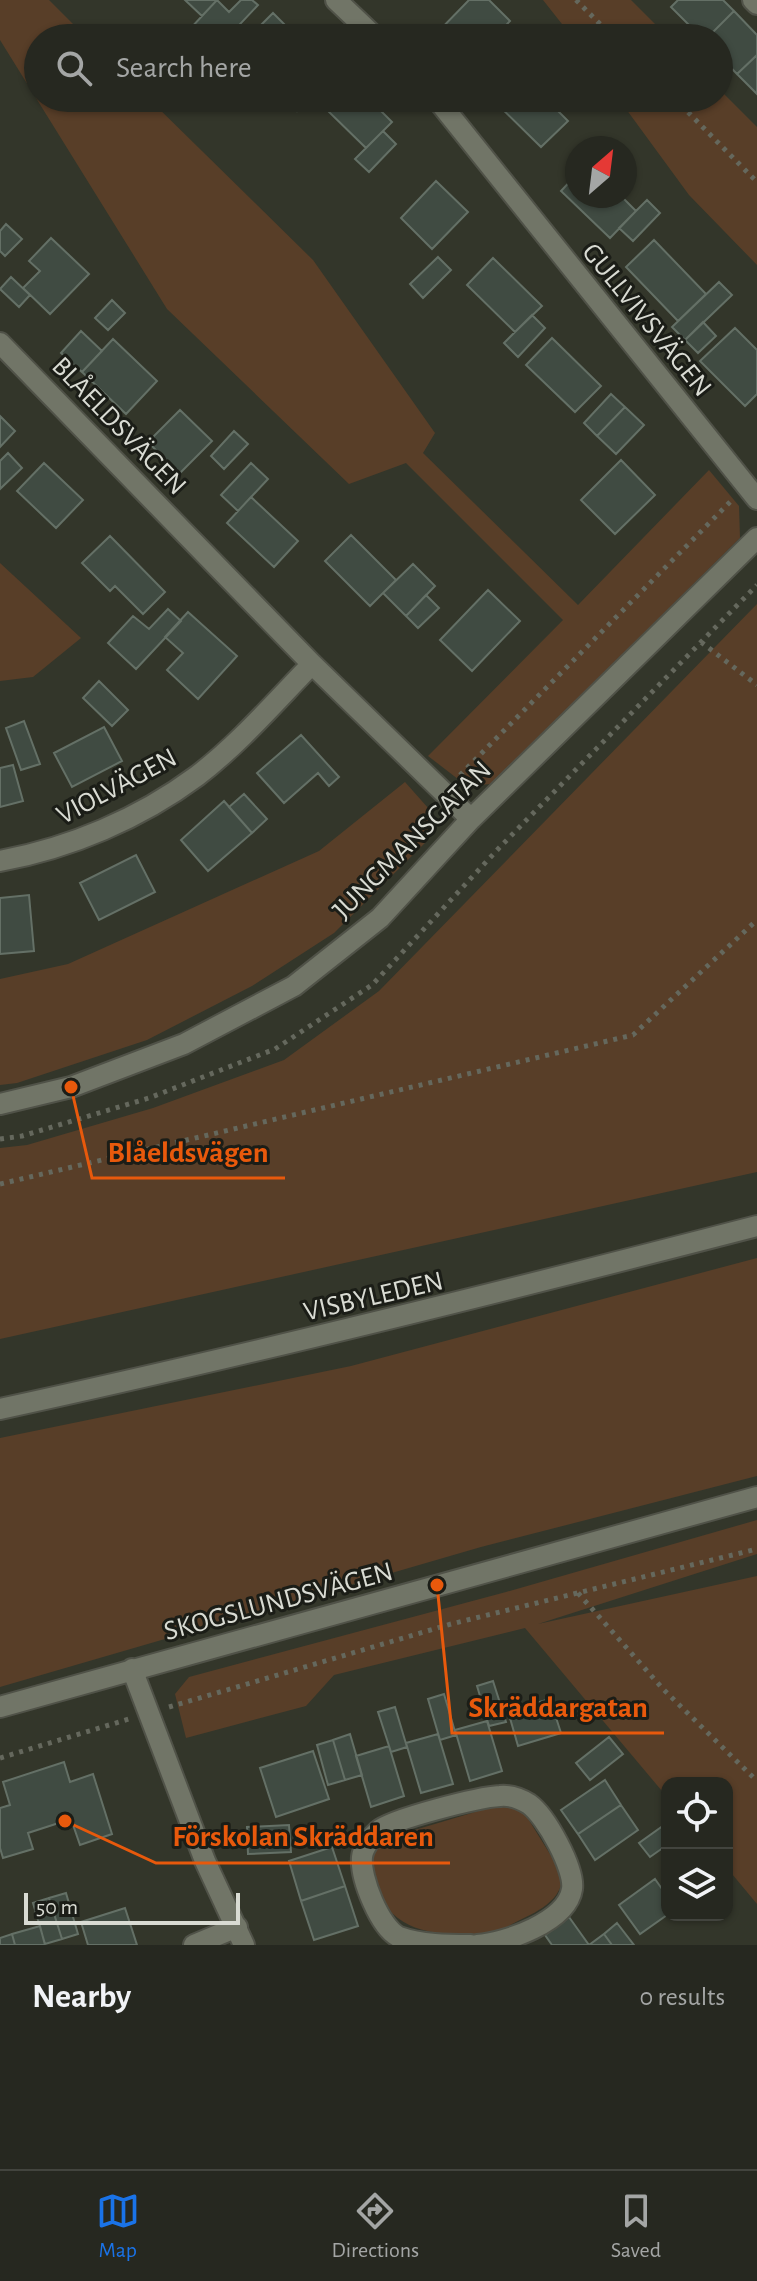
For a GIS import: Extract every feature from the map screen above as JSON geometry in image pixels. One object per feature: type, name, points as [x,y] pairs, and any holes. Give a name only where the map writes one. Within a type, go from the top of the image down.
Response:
[{"type":"street","points":[[336,0],[361,24]]},
{"type":"street","name":"GULLVIVSVÄGEN","points":[[447,112],[751,493]]},
{"type":"street","name":"BLÅELDSVÄGEN","points":[[0,343],[312,664],[471,819]]},
{"type":"street","name":"JUNGMANSGATAN","points":[[0,1104],[71,1087],[184,1044],[294,986],[380,918],[471,819],[757,538]]},
{"type":"street","name":"VIOLVÄGEN","points":[[0,861],[73,843],[158,801],[197,776],[248,730],[312,664]]},
{"type":"street","name":"VISBYLEDEN","points":[[0,1409],[137,1380],[490,1296],[757,1226]]},
{"type":"street","name":"SKOGSLUNDSVÄGEN","points":[[0,1707],[757,1497]]},
{"type":"street","points":[[132,1669],[205,1861],[241,1936],[194,1945]]},
{"type":"street","points":[[500,1796],[528,1804],[537,1812],[564,1856],[571,1876],[572,1888],[563,1907],[526,1932],[491,1944],[390,1940],[366,1883],[362,1858],[380,1829],[500,1796]]},
{"type":"path","points":[[576,0],[600,24]]},
{"type":"path","points":[[688,112],[757,182]]},
{"type":"path","points":[[443,792],[751,493]]},
{"type":"path","points":[[701,642],[757,685]]},
{"type":"path","points":[[0,1184],[633,1035],[757,920]]},
{"type":"path","points":[[0,1758],[451,1624],[757,1549]]},
{"type":"path","points":[[578,1593],[664,1690],[757,1781]]},
{"type":"shaded area","points":[[0,0],[49,0],[73,24],[24,24],[24,79],[0,40]]},
{"type":"shaded area","points":[[543,0],[631,0],[655,24],[562,24]]},
{"type":"shaded area","points":[[733,103],[757,127],[757,265],[689,195],[628,112],[733,112]]},
{"type":"shaded area","points":[[45,112],[162,112],[313,260],[435,433],[423,453],[578,605],[709,470],[739,506],[740,538],[491,784],[467,786],[428,756],[563,620],[406,463],[349,484],[167,309]]},
{"type":"shaded area","points":[[0,563],[81,638],[33,677],[0,681]]},
{"type":"shaded area","points":[[757,604],[757,1172],[0,1339],[0,1148],[27,1145],[153,1108],[284,1060],[379,991]]},
{"type":"shaded area","points":[[405,782],[429,809],[428,840],[334,933],[252,986],[147,1040],[17,1083],[0,1085],[0,979],[68,964],[319,851]]},
{"type":"shaded area","points":[[757,1258],[757,1476],[481,1547],[0,1687],[0,1438],[351,1366]]},
{"type":"shaded area","points":[[757,1520],[757,1554],[538,1624],[757,1576],[757,1904],[733,1875],[733,1777],[661,1777],[661,1790],[525,1628],[334,1675],[306,1706],[186,1738],[175,1694],[189,1677],[506,1592]]},
{"type":"shaded area","points":[[502,1804],[522,1809],[563,1875],[561,1886],[550,1902],[498,1933],[486,1936],[435,1933],[397,1918],[380,1896],[374,1880],[372,1859],[381,1840]]},
{"type":"building","points":[[185,0],[217,0],[202,16]]},
{"type":"building","points":[[217,0],[229,12],[241,0],[252,0],[258,5],[240,24],[195,24]]},
{"type":"building","points":[[469,0],[489,0],[510,21],[507,24],[446,24]]},
{"type":"building","points":[[678,0],[723,0],[734,11],[721,24],[688,24],[671,7]]},
{"type":"building","points":[[734,11],[757,35],[757,55],[737,74],[733,70],[733,24],[721,24]]},
{"type":"building","points":[[273,13],[284,24],[262,24]]},
{"type":"building","points":[[757,55],[757,94],[737,74]]},
{"type":"building","points":[[329,112],[382,112],[392,122],[366,148]]},
{"type":"building","points":[[505,112],[559,112],[568,121],[541,147]]},
{"type":"building","points":[[383,131],[396,144],[369,172],[355,159]]},
{"type":"building","points":[[436,181],[468,212],[432,249],[401,218]]},
{"type":"building","points":[[647,200],[660,213],[633,241],[619,228]]},
{"type":"building","points":[[579,208],[633,208],[636,211],[610,238]]},
{"type":"building","points":[[6,224],[22,239],[5,256],[0,251],[0,231]]},
{"type":"building","points":[[51,238],[89,274],[50,314],[23,288],[40,271],[29,261]]},
{"type":"building","points":[[654,240],[706,294],[678,321],[626,267]]},
{"type":"building","points":[[438,257],[451,270],[423,298],[410,284]]},
{"type":"building","points":[[493,258],[542,306],[515,332],[467,285]]},
{"type":"building","points":[[11,277],[30,295],[19,307],[0,289]]},
{"type":"building","points":[[719,282],[732,295],[685,340],[672,327]]},
{"type":"building","points":[[112,300],[125,313],[108,330],[95,318]]},
{"type":"building","points":[[532,315],[545,328],[518,357],[504,343]]},
{"type":"building","points":[[703,322],[716,336],[698,353],[685,340]]},
{"type":"building","points":[[735,328],[757,350],[757,394],[745,406],[700,361]]},
{"type":"building","points":[[81,331],[102,351],[82,372],[61,353]]},
{"type":"building","points":[[552,338],[601,386],[575,412],[526,365]]},
{"type":"building","points":[[113,339],[157,381],[126,414],[82,372]]},
{"type":"building","points":[[611,394],[625,407],[597,436],[584,423]]},
{"type":"building","points":[[625,407],[644,425],[616,454],[597,436]]},
{"type":"building","points":[[180,410],[212,441],[179,474],[148,442]]},
{"type":"building","points":[[0,416],[15,431],[0,447]]},
{"type":"building","points":[[234,431],[248,444],[224,469],[211,456]]},
{"type":"building","points":[[8,453],[22,468],[0,489],[0,461]]},
{"type":"building","points":[[621,460],[655,495],[615,534],[581,500]]},
{"type":"building","points":[[44,463],[83,500],[56,528],[17,491]]},
{"type":"building","points":[[251,463],[268,479],[238,511],[221,495]]},
{"type":"building","points":[[251,497],[298,541],[274,567],[227,523]]},
{"type":"building","points":[[351,535],[396,580],[370,606],[325,561]]},
{"type":"building","points":[[110,536],[165,592],[143,614],[115,586],[110,591],[82,563]]},
{"type":"building","points":[[413,564],[435,586],[406,616],[383,593]]},
{"type":"building","points":[[488,590],[520,621],[472,671],[440,640]]},
{"type":"building","points":[[426,595],[439,608],[418,628],[406,616]]},
{"type":"building","points":[[168,609],[181,621],[136,669],[108,643],[133,616],[149,629]]},
{"type":"building","points":[[188,612],[237,656],[198,699],[167,670],[183,653],[165,637]]},
{"type":"building","points":[[99,681],[128,710],[112,726],[83,698]]},
{"type":"building","points":[[24,721],[40,764],[21,770],[6,728]]},
{"type":"building","points":[[104,727],[122,761],[72,787],[54,753]]},
{"type":"building","points":[[301,735],[339,777],[329,786],[318,773],[284,803],[257,773]]},
{"type":"building","points":[[13,765],[23,801],[0,807],[0,768]]},
{"type":"building","points":[[244,794],[267,819],[252,833],[229,807]]},
{"type":"building","points":[[224,801],[252,833],[208,871],[181,840]]},
{"type":"building","points":[[136,855],[155,892],[99,920],[80,883]]},
{"type":"building","points":[[29,895],[34,951],[0,954],[0,898]]},
{"type":"building","points":[[493,1681],[506,1722],[489,1726],[477,1686]]},
{"type":"building","points":[[444,1694],[456,1735],[440,1740],[428,1699]]},
{"type":"building","points":[[550,1699],[561,1733],[518,1746],[508,1711]]},
{"type":"building","points":[[395,1707],[407,1747],[391,1752],[378,1712]]},
{"type":"building","points":[[487,1721],[502,1771],[470,1781],[455,1730]]},
{"type":"building","points":[[350,1734],[362,1775],[345,1780],[333,1740]]},
{"type":"building","points":[[438,1734],[453,1784],[421,1793],[406,1743]]},
{"type":"building","points":[[609,1737],[623,1754],[590,1780],[576,1763]]},
{"type":"building","points":[[333,1740],[345,1780],[328,1785],[317,1745]]},
{"type":"building","points":[[389,1746],[404,1796],[371,1807],[356,1756]]},
{"type":"building","points":[[313,1751],[329,1799],[276,1817],[260,1768]]},
{"type":"building","points":[[64,1762],[70,1782],[93,1774],[112,1834],[80,1845],[71,1819],[28,1833],[33,1849],[3,1858],[0,1808],[10,1805],[3,1782]]},
{"type":"building","points":[[605,1780],[621,1805],[578,1834],[561,1810]]},
{"type":"building","points":[[621,1805],[638,1830],[595,1860],[578,1834]]},
{"type":"building","points":[[289,1825],[291,1852],[248,1854],[247,1827]]},
{"type":"building","points":[[661,1827],[661,1849],[650,1857],[639,1843]]},
{"type":"building","points":[[332,1847],[345,1886],[301,1901],[289,1861]]},
{"type":"building","points":[[655,1879],[661,1888],[661,1919],[640,1934],[619,1905]]},
{"type":"building","points":[[345,1886],[358,1926],[314,1940],[301,1901]]},
{"type":"building","points":[[66,1893],[78,1934],[62,1939],[49,1898]]},
{"type":"building","points":[[49,1898],[62,1939],[45,1944],[33,1903]]},
{"type":"building","points":[[125,1908],[137,1945],[88,1945],[81,1922]]},
{"type":"building","points":[[569,1917],[589,1945],[552,1945],[545,1935]]},
{"type":"building","points":[[617,1923],[634,1945],[612,1945],[604,1934]]},
{"type":"building","points":[[40,1926],[45,1945],[15,1945],[12,1934]]},
{"type":"building","points":[[12,1934],[15,1945],[0,1945],[0,1938]]},
{"type":"building","points":[[604,1934],[612,1945],[589,1945]]},
{"type":"place","name":"Blåeldsvägen","points":[[71,1087]]},
{"type":"place","name":"Skräddargatan","points":[[437,1585]]},
{"type":"place","name":"Förskolan Skräddaren","points":[[65,1821]]}]
